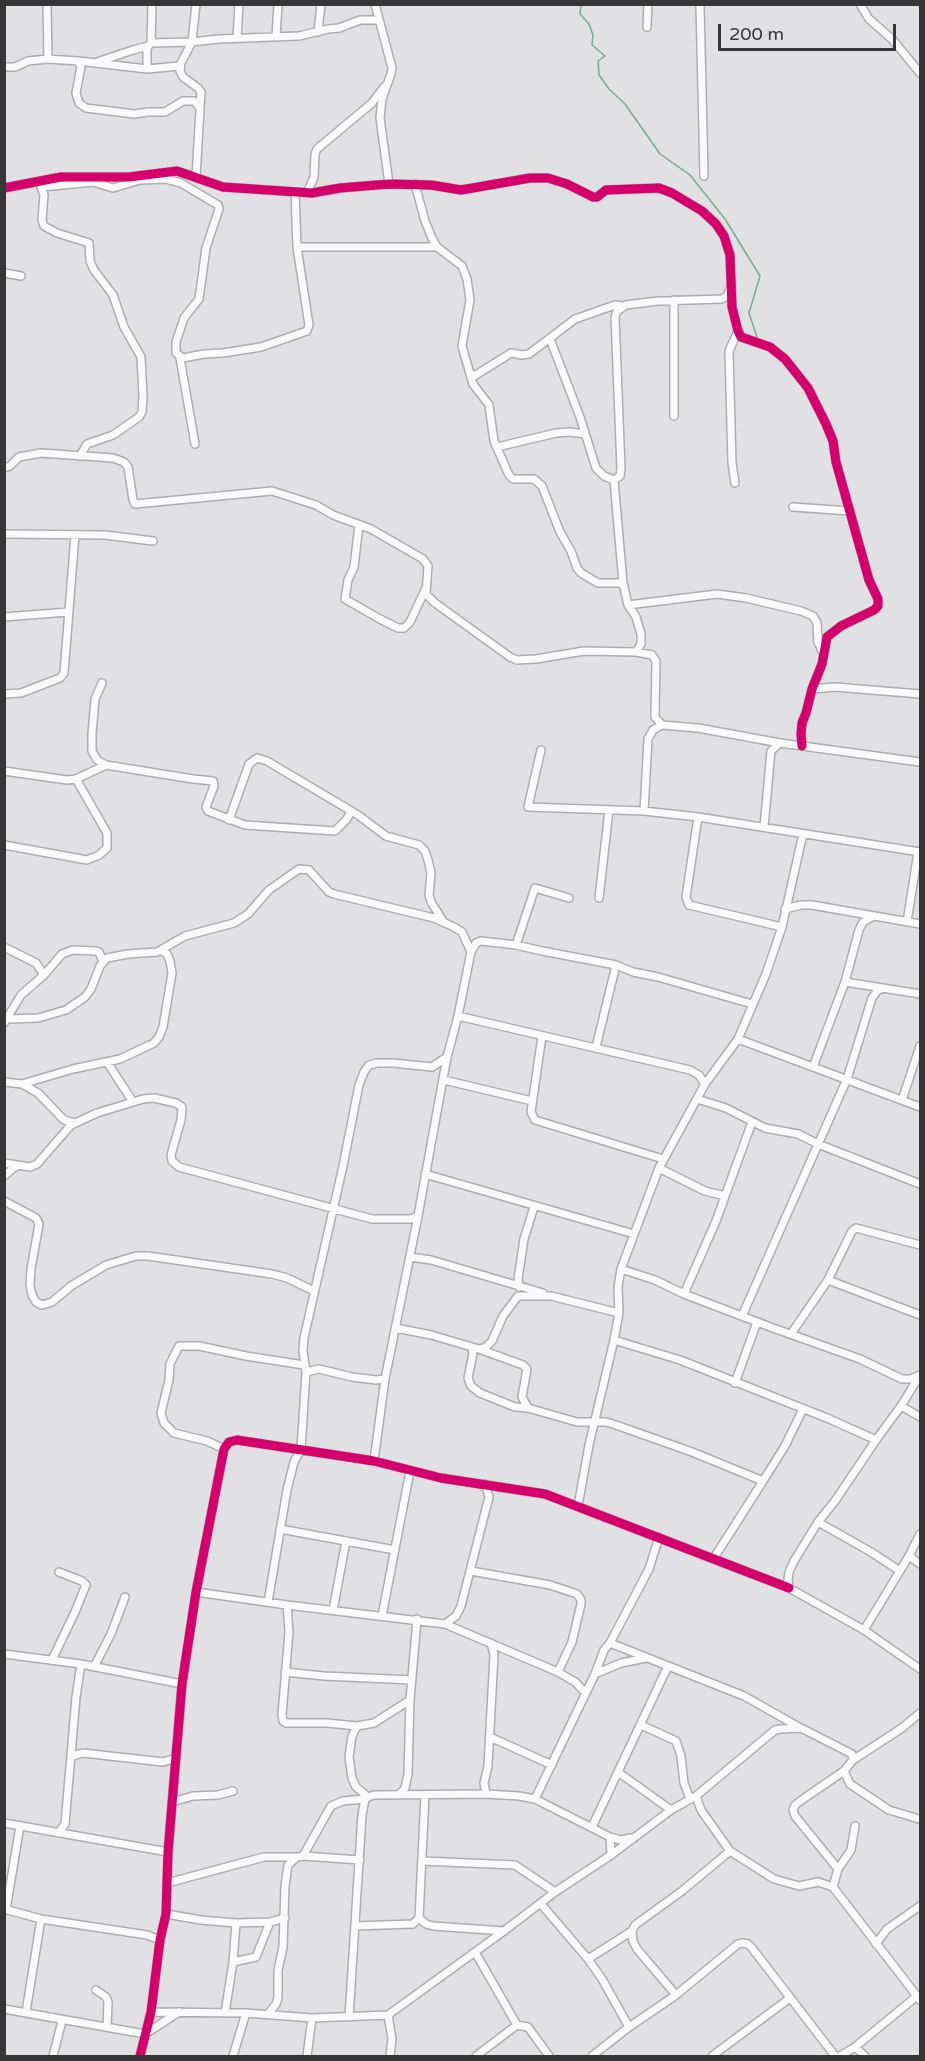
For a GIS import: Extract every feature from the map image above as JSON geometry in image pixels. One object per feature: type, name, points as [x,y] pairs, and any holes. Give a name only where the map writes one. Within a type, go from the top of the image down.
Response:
[{"type":"street","points":[[47,4],[48,59]]},
{"type":"street","points":[[147,69],[152,4]]},
{"type":"street","points":[[196,4],[192,42],[180,66],[183,77],[200,90],[196,177]]},
{"type":"street","points":[[237,38],[239,4]]},
{"type":"street","points":[[276,37],[278,4]]},
{"type":"street","points":[[318,32],[321,4]]},
{"type":"street","points":[[375,4],[390,57],[391,74],[382,99],[380,118],[389,184]]},
{"type":"street","points":[[647,27],[648,4]]},
{"type":"street","points":[[700,4],[704,176]]},
{"type":"street","points":[[860,4],[869,19],[892,39],[921,73]]},
{"type":"street","points":[[95,63],[149,45],[299,36],[339,28],[360,20],[379,20]]},
{"type":"street","points":[[4,67],[15,67],[28,61],[48,59],[147,69],[180,66]]},
{"type":"street","points":[[78,62],[81,67],[76,93],[79,103],[86,108],[134,114],[165,112],[183,101],[194,101],[200,108]]},
{"type":"street","points":[[307,193],[314,177],[317,149],[372,103],[388,82]]},
{"type":"street","points":[[41,185],[61,177],[129,177],[177,171],[223,187],[307,193],[389,184],[415,184],[461,190],[530,178],[548,178],[597,197],[606,190],[659,188],[702,211],[716,224],[724,236],[730,255],[732,307],[738,331],[746,340],[770,347],[780,354],[808,388],[833,441],[836,462],[869,580],[877,595],[878,606],[871,612],[855,618],[827,637],[824,656],[802,723],[802,746]]},
{"type":"street","points":[[4,188],[93,182],[113,188],[140,180],[166,178],[181,183],[218,205],[219,209],[206,248],[199,299],[184,318],[176,342],[176,353],[180,358],[195,444]]},
{"type":"street","points":[[415,184],[424,221],[437,247],[462,266],[470,288],[462,346],[473,384],[489,405],[497,447],[511,478],[531,478],[537,480],[542,486],[560,532],[581,573],[598,583],[623,583]]},
{"type":"street","points":[[41,185],[44,195],[42,220],[44,226],[57,233],[89,243],[90,261],[94,270],[113,295],[124,327],[141,357],[143,396],[142,412],[139,417],[113,435],[87,444],[80,456]]},
{"type":"street","points":[[180,358],[261,347],[307,331],[309,325],[297,247],[295,192]]},
{"type":"street","points":[[297,247],[437,247]]},
{"type":"street","points":[[4,273],[21,276]]},
{"type":"street","points":[[471,378],[508,354],[529,354],[575,320],[615,306],[674,300],[722,299],[727,296],[731,286]]},
{"type":"street","points":[[674,300],[674,416]]},
{"type":"street","points":[[614,480],[620,476],[621,468],[615,322],[617,311],[622,306]]},
{"type":"street","points":[[735,483],[732,463],[729,351],[738,331]]},
{"type":"street","points":[[550,339],[596,468],[604,476],[614,480]]},
{"type":"street","points":[[497,447],[556,433],[585,434]]},
{"type":"street","points":[[4,468],[10,466],[19,457],[41,453],[113,458],[124,462],[128,467],[135,504],[272,491],[316,505],[333,515],[370,529],[426,562],[428,567],[426,594],[435,603],[510,657],[517,660],[536,659],[584,651],[636,652],[647,653],[655,657],[655,717],[662,725]]},
{"type":"street","points":[[614,480],[623,583],[628,605],[636,617],[641,634],[641,644],[636,652]]},
{"type":"street","points":[[793,507],[850,511]]},
{"type":"street","points":[[359,525],[354,567],[348,580],[345,599],[398,628],[404,628],[410,622],[418,600],[425,589]]},
{"type":"street","points":[[4,534],[105,536],[153,541]]},
{"type":"street","points":[[4,694],[21,693],[60,678],[64,673],[75,535]]},
{"type":"street","points":[[628,605],[717,594],[746,598],[801,611],[813,616],[817,623],[818,642],[824,656]]},
{"type":"street","points":[[4,617],[68,612]]},
{"type":"street","points":[[102,683],[95,699],[92,751],[97,760],[106,765],[213,781],[214,786],[206,807],[208,812],[245,825],[330,831],[338,829],[351,811]]},
{"type":"street","points":[[812,689],[835,687],[921,694]]},
{"type":"street","points":[[644,811],[648,739],[653,730],[662,725],[698,728],[780,743],[921,762]]},
{"type":"street","points":[[764,826],[771,751],[766,740]]},
{"type":"street","points":[[771,751],[780,743]]},
{"type":"street","points":[[541,750],[528,807],[644,811],[698,817],[919,852],[907,922]]},
{"type":"street","points":[[229,820],[249,764],[257,758],[267,761],[351,811],[386,836],[413,843],[425,851],[431,873],[429,895],[442,921]]},
{"type":"street","points":[[4,771],[76,779],[106,765]]},
{"type":"street","points":[[4,845],[78,860],[87,860],[99,855],[107,848],[107,833],[76,779]]},
{"type":"street","points":[[599,898],[609,810]]},
{"type":"street","points":[[698,817],[686,897],[689,905],[782,927]]},
{"type":"street","points":[[579,1506],[594,1421],[619,1313],[618,1287],[621,1269],[663,1159],[705,1084],[738,1038],[766,974],[782,927],[803,834]]},
{"type":"street","points":[[6,1021],[38,1018],[66,1010],[85,997],[103,962],[117,956],[157,952],[185,936],[211,930],[241,919],[269,890],[299,869],[309,870],[329,892],[334,894],[442,921],[460,930],[471,952]]},
{"type":"street","points":[[516,945],[535,888],[569,898]]},
{"type":"street","points":[[785,909],[801,904],[812,905],[921,924]]},
{"type":"street","points":[[813,1067],[845,982],[859,930],[863,922],[874,916]]},
{"type":"street","points":[[374,1461],[385,1379],[447,1057],[471,952],[478,941],[516,945],[616,965],[633,972],[752,1004]]},
{"type":"street","points":[[4,947],[36,963],[44,975]]},
{"type":"street","points":[[22,1084],[72,1069],[120,1059],[154,1043],[159,1037],[168,1006],[172,973],[167,954],[161,950]]},
{"type":"street","points":[[6,1021],[21,995],[44,975],[62,954],[67,951],[96,951],[99,952],[103,962]]},
{"type":"street","points":[[596,1047],[616,965]]},
{"type":"street","points":[[845,982],[921,994]]},
{"type":"street","points":[[742,1316],[847,1079],[874,993],[884,988]]},
{"type":"street","points":[[458,1016],[690,1070],[705,1084]]},
{"type":"street","points":[[542,1036],[531,1112],[535,1120],[663,1159]]},
{"type":"street","points":[[738,1038],[921,1107]]},
{"type":"street","points":[[902,1100],[921,1046]]},
{"type":"street","points":[[268,1602],[287,1490],[294,1462],[301,1449],[305,1369],[304,1338],[363,1072],[369,1065],[377,1063],[432,1067],[447,1057]]},
{"type":"street","points":[[107,1062],[132,1102]]},
{"type":"street","points":[[432,1067],[444,1078],[532,1101]]},
{"type":"street","points":[[4,1082],[22,1084],[39,1093],[64,1120],[75,1123]]},
{"type":"street","points":[[4,1163],[30,1167],[37,1164],[71,1125],[97,1113],[154,1098],[176,1103],[182,1107],[181,1120],[171,1155],[174,1165],[372,1219],[410,1220],[418,1216]]},
{"type":"street","points":[[697,1099],[726,1108],[765,1128],[798,1134],[921,1184]]},
{"type":"street","points":[[684,1294],[752,1122]]},
{"type":"street","points":[[5,1173],[16,1166]]},
{"type":"street","points":[[659,1168],[705,1191],[724,1196]]},
{"type":"street","points":[[425,1174],[634,1234]]},
{"type":"street","points":[[4,1201],[36,1218],[39,1224],[30,1285],[36,1302],[42,1305],[52,1302],[71,1286],[106,1265],[136,1256],[172,1259],[272,1275],[287,1278],[315,1291]]},
{"type":"street","points":[[475,1348],[486,1347],[492,1341],[503,1316],[518,1296],[524,1239],[534,1207]]},
{"type":"street","points":[[791,1334],[828,1280],[856,1227],[921,1245]]},
{"type":"street","points":[[410,1257],[431,1260],[550,1296],[619,1313]]},
{"type":"street","points":[[621,1269],[860,1359],[902,1379],[911,1379],[921,1375]]},
{"type":"street","points":[[828,1280],[921,1315]]},
{"type":"street","points":[[518,1296],[550,1296]]},
{"type":"street","points":[[735,1383],[757,1322]]},
{"type":"street","points":[[396,1328],[431,1335],[523,1365],[526,1370],[522,1397],[528,1408]]},
{"type":"street","points":[[614,1341],[680,1360],[876,1440]]},
{"type":"street","points":[[224,1449],[207,1441],[174,1433],[164,1423],[161,1413],[169,1380],[170,1364],[179,1346],[199,1346],[352,1377],[385,1379]]},
{"type":"street","points":[[475,1348],[468,1378],[471,1386],[497,1401],[577,1422],[594,1421],[616,1425],[692,1452],[763,1481]]},
{"type":"street","points":[[771,1582],[780,1580],[789,1572],[818,1522],[835,1501],[921,1375]]},
{"type":"street","points":[[901,1406],[921,1417]]},
{"type":"street","points":[[714,1558],[785,1446],[803,1409]]},
{"type":"street","points":[[140,2056],[151,2012],[160,1940],[166,1914],[168,1852],[182,1684],[196,1592],[224,1449],[229,1442],[237,1440],[374,1461],[441,1478],[545,1494],[789,1588],[864,1630],[921,1669]]},
{"type":"street","points":[[382,1616],[410,1471]]},
{"type":"street","points":[[445,1624],[456,1616],[461,1606],[471,1571],[489,1497],[485,1484]]},
{"type":"street","points":[[489,1497],[501,1487]]},
{"type":"street","points":[[818,1522],[900,1571]]},
{"type":"street","points":[[280,1529],[395,1550]]},
{"type":"street","points":[[864,1630],[921,1534]]},
{"type":"street","points":[[535,1799],[604,1650],[610,1643],[649,1569],[658,1537]]},
{"type":"street","points":[[333,1610],[346,1541]]},
{"type":"street","points":[[909,1556],[921,1564]]},
{"type":"street","points":[[471,1571],[550,1585],[577,1594],[581,1604],[572,1642],[558,1672]]},
{"type":"street","points":[[52,1660],[86,1585],[82,1581],[59,1572]]},
{"type":"street","points":[[789,1572],[789,1588]]},
{"type":"street","points":[[196,1592],[445,1624],[558,1672],[575,1682],[585,1692]]},
{"type":"street","points":[[94,1667],[111,1634],[125,1597]]},
{"type":"street","points":[[287,1605],[289,1632],[283,1721],[286,1723],[327,1722],[357,1726],[374,1723],[410,1700]]},
{"type":"street","points":[[399,1795],[405,1788],[408,1774],[410,1700],[417,1619]]},
{"type":"street","points":[[486,1794],[484,1783],[488,1766],[494,1655],[490,1643]]},
{"type":"street","points":[[610,1643],[744,1696],[852,1754],[853,1760]]},
{"type":"street","points":[[494,1655],[504,1649]]},
{"type":"street","points":[[5,1656],[81,1664],[182,1684]]},
{"type":"street","points":[[575,1682],[593,1677],[621,1663],[646,1658]]},
{"type":"street","points":[[58,1833],[65,1824],[81,1664]]},
{"type":"street","points":[[592,1827],[668,1666]]},
{"type":"street","points":[[285,1672],[412,1680]]},
{"type":"street","points":[[838,1869],[795,1816],[793,1810],[795,1805],[844,1771],[853,1760],[921,1713]]},
{"type":"street","points":[[775,1730],[777,1715]]},
{"type":"street","points":[[641,1725],[676,1741],[681,1756],[684,1783],[730,1851],[774,1879],[800,1886],[818,1882],[833,1887],[919,1998],[840,2056]]},
{"type":"street","points":[[357,1726],[352,1736],[349,1764],[356,1787],[366,1798]]},
{"type":"street","points":[[151,2012],[246,2013],[312,2018],[388,2015],[555,1892],[611,1855],[671,1810],[693,1798],[775,1730],[801,1728]]},
{"type":"street","points":[[490,1737],[552,1764]]},
{"type":"street","points":[[72,1756],[83,1753],[163,1762],[176,1758]]},
{"type":"street","points":[[844,1771],[850,1784],[889,1810],[920,1818]]},
{"type":"street","points":[[618,1772],[671,1810]]},
{"type":"street","points":[[172,1802],[193,1796],[218,1795],[233,1791]]},
{"type":"street","points":[[288,1865],[300,1856],[331,1806],[343,1801],[374,1795],[519,1796],[535,1799],[610,1837],[621,1840],[632,1838]]},
{"type":"street","points":[[355,1926],[413,1924],[419,1918],[425,1795]]},
{"type":"street","points":[[349,2017],[362,1815],[366,1798]]},
{"type":"street","points":[[4,1823],[168,1852]]},
{"type":"street","points":[[20,1826],[5,1910],[41,1919],[147,1935],[160,1940]]},
{"type":"street","points":[[833,1887],[838,1869],[851,1850],[855,1826]]},
{"type":"street","points":[[610,1837],[611,1855]]},
{"type":"street","points":[[676,1995],[637,1949],[632,1931],[635,1924],[682,1891],[730,1851]]},
{"type":"street","points":[[268,2014],[278,1998],[278,1970],[284,1947],[288,1865],[284,1856]]},
{"type":"street","points":[[167,1882],[264,1857],[300,1856],[360,1860]]},
{"type":"street","points":[[422,1861],[515,1865],[555,1892]]},
{"type":"street","points":[[541,1904],[588,1959],[629,2027]]},
{"type":"street","points":[[876,1944],[887,1929],[921,1906]]},
{"type":"street","points":[[166,1914],[236,1923],[270,1922],[285,1918]]},
{"type":"street","points":[[419,1918],[433,1926],[504,1931]]},
{"type":"street","points":[[26,2012],[41,1919]]},
{"type":"street","points":[[233,1962],[256,1957],[270,1922]]},
{"type":"street","points":[[225,2013],[236,1923]]},
{"type":"street","points":[[588,1959],[632,1931]]},
{"type":"street","points":[[597,2055],[629,2027],[676,1995],[738,1944],[743,1943],[752,1948],[835,2056]]},
{"type":"street","points":[[475,1952],[517,2025]]},
{"type":"street","points":[[96,1990],[108,2002],[107,2027]]},
{"type":"street","points":[[712,2056],[790,1998]]},
{"type":"street","points":[[4,2009],[145,2034],[180,2012]]},
{"type":"street","points":[[233,2056],[246,2013]]},
{"type":"street","points":[[388,2015],[392,2038],[390,2056]]},
{"type":"street","points":[[307,2056],[312,2018]]},
{"type":"street","points":[[53,2056],[62,2021]]},
{"type":"street","points":[[476,2056],[517,2025],[528,2027],[549,2056]]},
{"type":"street","points":[[855,2047],[865,2056]]},
{"type":"waterway","points":[[581,4],[580,14],[589,24],[593,35],[592,45],[605,56],[598,61],[599,75],[609,89],[625,104],[660,154],[690,175],[725,219],[760,276],[749,313],[758,340]]},
{"type":"cycle path","points":[[4,188],[61,177],[129,177],[177,171],[223,187],[312,193],[389,184],[431,185],[461,190],[530,178],[548,178],[567,184],[593,197],[597,197],[606,190],[659,188],[702,211],[716,224],[724,236],[730,255],[732,307],[741,337],[770,347],[785,359],[808,388],[826,424],[833,441],[836,462],[869,580],[878,599],[878,606],[874,610],[841,626],[827,637],[822,664],[802,723],[802,746]]},
{"type":"cycle path","points":[[140,2056],[151,2012],[160,1940],[166,1914],[168,1852],[182,1684],[196,1592],[224,1449],[229,1442],[237,1440],[374,1461],[441,1478],[545,1494],[789,1588]]}]
